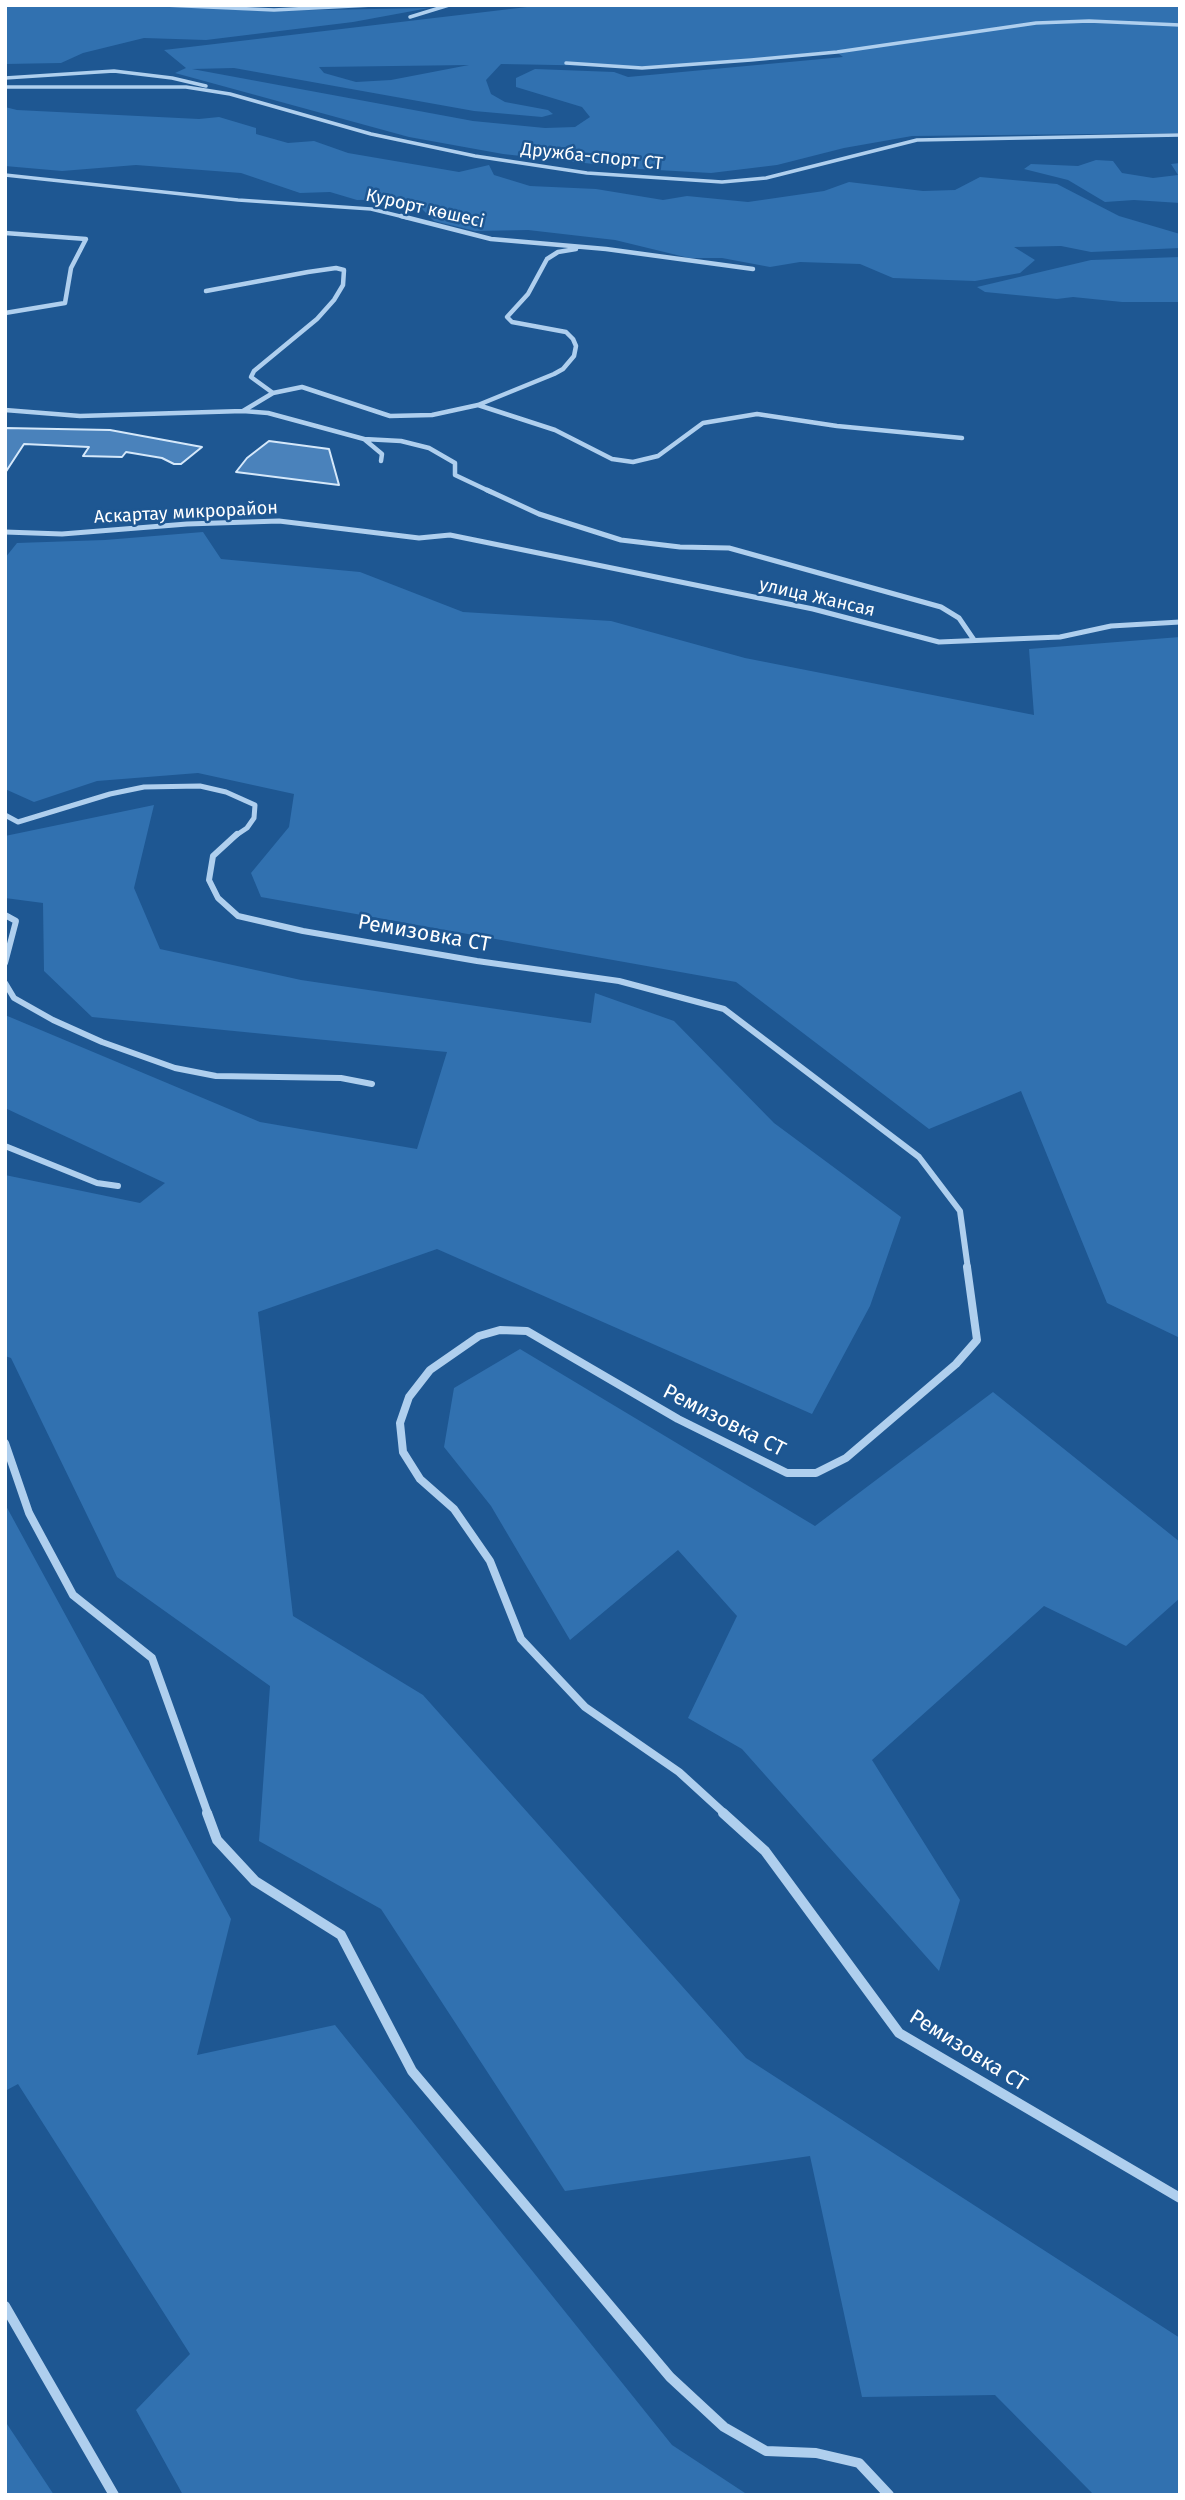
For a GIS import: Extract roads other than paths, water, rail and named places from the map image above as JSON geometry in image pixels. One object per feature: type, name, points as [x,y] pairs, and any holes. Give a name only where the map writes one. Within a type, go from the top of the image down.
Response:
[{"type":"street","points":[[164,5],[274,10],[373,5]]},
{"type":"street","points":[[274,10],[276,5]]},
{"type":"street","points":[[411,17],[449,5]]},
{"type":"street","points":[[566,63],[610,67],[702,65],[837,52],[1036,23],[1089,21],[1180,25]]},
{"type":"street","points":[[5,78],[114,71],[172,78],[230,94]]},
{"type":"street","name":"Дружба-спорт СТ","points":[[5,87],[142,85],[230,94],[371,134],[441,149],[587,173],[680,180],[766,178],[917,140],[1180,135]]},
{"type":"street","name":"Курорт көшесі","points":[[5,175],[238,200],[371,209],[469,235],[517,242],[584,246],[753,269]]},
{"type":"street","points":[[5,233],[86,239],[71,268],[65,303],[61,306],[5,313]]},
{"type":"street","points":[[243,411],[273,393],[302,387],[314,388],[369,411],[390,416],[432,415],[478,405],[554,374],[563,369],[574,356],[576,346],[566,332],[512,322],[508,317],[528,294],[547,259],[558,252],[584,246]]},
{"type":"street","points":[[206,291],[308,272],[336,268],[344,270],[343,285],[334,300],[317,318],[254,371],[251,377],[273,393]]},
{"type":"street","points":[[478,405],[555,430],[612,459],[633,462],[658,456],[708,421],[757,414],[837,426],[962,438]]},
{"type":"street","points":[[5,410],[80,415],[170,415],[243,411],[268,413],[364,439],[401,441],[429,448],[450,458],[455,463],[455,475],[539,514],[576,527],[621,540],[680,547],[729,548],[941,607],[959,618],[974,640]]},
{"type":"street","points":[[364,439],[382,454],[381,461]]},
{"type":"street","name":"Аскартау микрорайон","points":[[5,532],[62,534],[187,524],[279,521],[419,538],[451,536]]},
{"type":"street","name":"улица Жансая","points":[[451,536],[813,609],[939,642],[1060,637],[1111,626],[1180,622]]},
{"type":"street","name":"Ремизовка СТ","points":[[5,815],[18,822],[144,786],[200,786],[226,792],[255,806],[254,818],[247,828],[228,840],[213,856],[209,880],[218,898],[238,916],[303,931],[477,961],[619,981],[724,1009],[919,1157],[960,1211],[977,1340],[956,1364],[846,1458],[816,1473],[787,1473],[678,1419],[527,1331],[500,1330],[479,1336],[430,1370],[409,1398],[400,1423],[402,1452],[420,1479],[454,1509],[490,1561],[521,1639],[585,1707],[679,1772],[765,1851],[899,2033],[1180,2198]]},
{"type":"street","points":[[5,915],[16,921],[5,963]]},
{"type":"street","points":[[5,983],[14,998],[53,1020],[102,1042],[175,1068],[216,1076],[341,1078],[372,1084]]},
{"type":"street","points":[[5,1146],[97,1183],[118,1186]]},
{"type":"street","points":[[5,1443],[29,1513],[73,1595],[152,1658],[217,1840],[255,1881],[341,1935],[412,2071],[510,2189],[670,2377],[724,2427],[765,2451],[816,2453],[859,2463],[889,2495]]},
{"type":"street","points":[[5,2306],[114,2495]]}]
